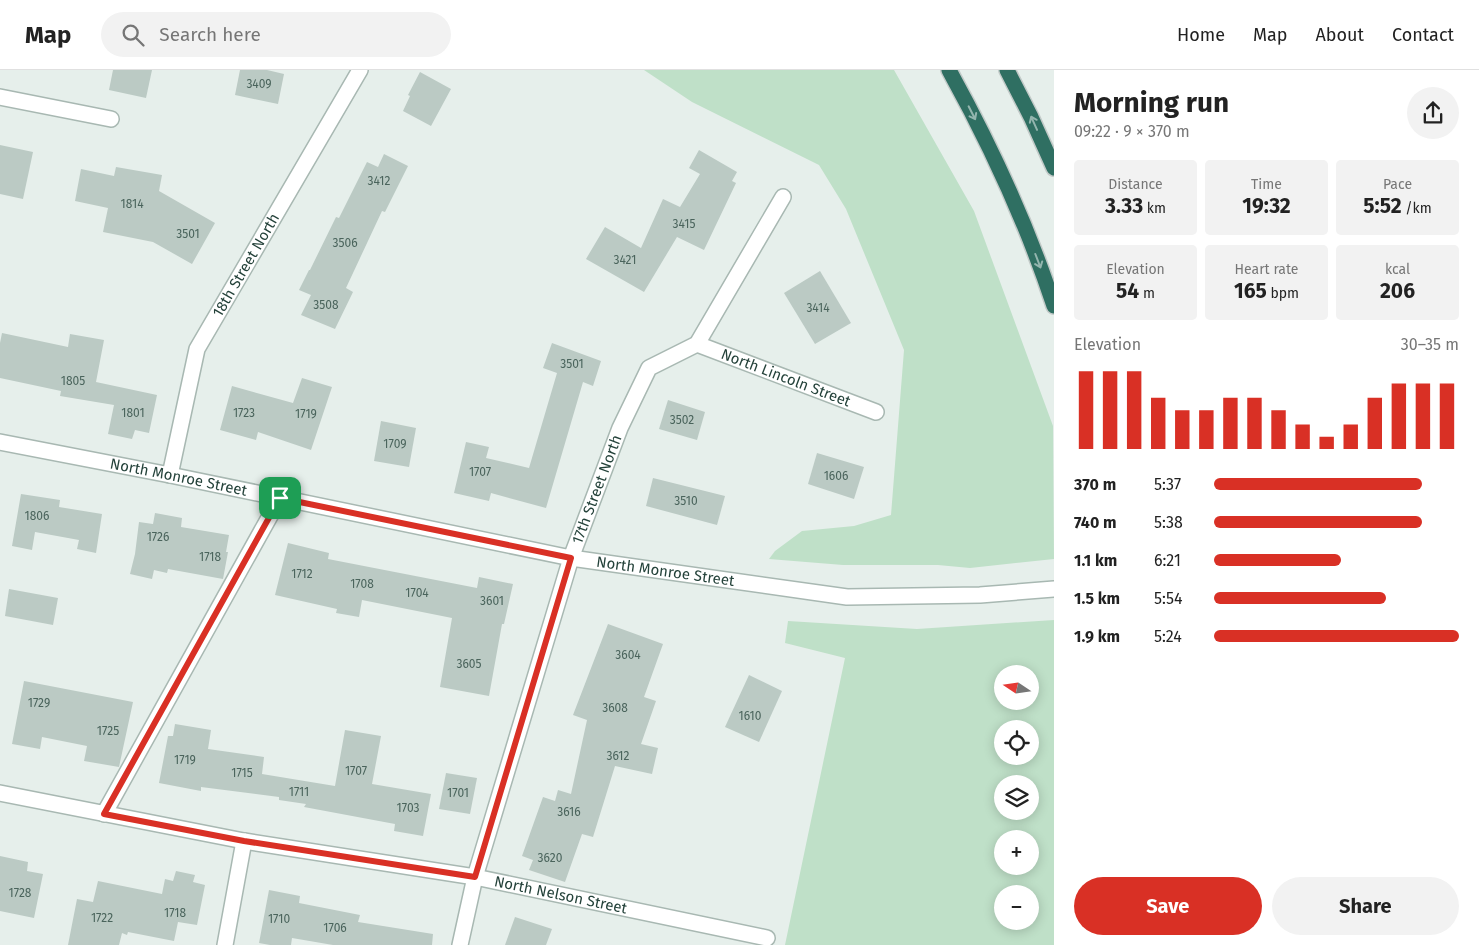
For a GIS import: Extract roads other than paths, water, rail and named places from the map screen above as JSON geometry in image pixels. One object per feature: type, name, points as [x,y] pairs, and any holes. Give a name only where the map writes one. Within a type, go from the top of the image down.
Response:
[{"type":"highway","points":[[949,70],[1008,188],[1032,245],[1054,306]]},
{"type":"highway","points":[[1007,70],[1032,117],[1054,168]]},
{"type":"street","name":"18th Street North","points":[[170,475],[197,349],[360,70]]},
{"type":"street","points":[[0,98],[112,119]]},
{"type":"street","points":[[697,344],[783,197]]},
{"type":"street","name":"North Lincoln Street","points":[[697,344],[876,412]]},
{"type":"street","name":"17th Street North","points":[[460,945],[475,877],[571,558],[620,428],[649,368],[697,344]]},
{"type":"street","name":"North Monroe Street","points":[[0,442],[170,475],[571,558],[847,597],[980,595],[1054,589]]},
{"type":"street","points":[[104,814],[280,498]]},
{"type":"street","name":"North Nelson Street","points":[[0,793],[244,841],[475,877],[767,938]]},
{"type":"street","points":[[225,945],[244,841]]}]
